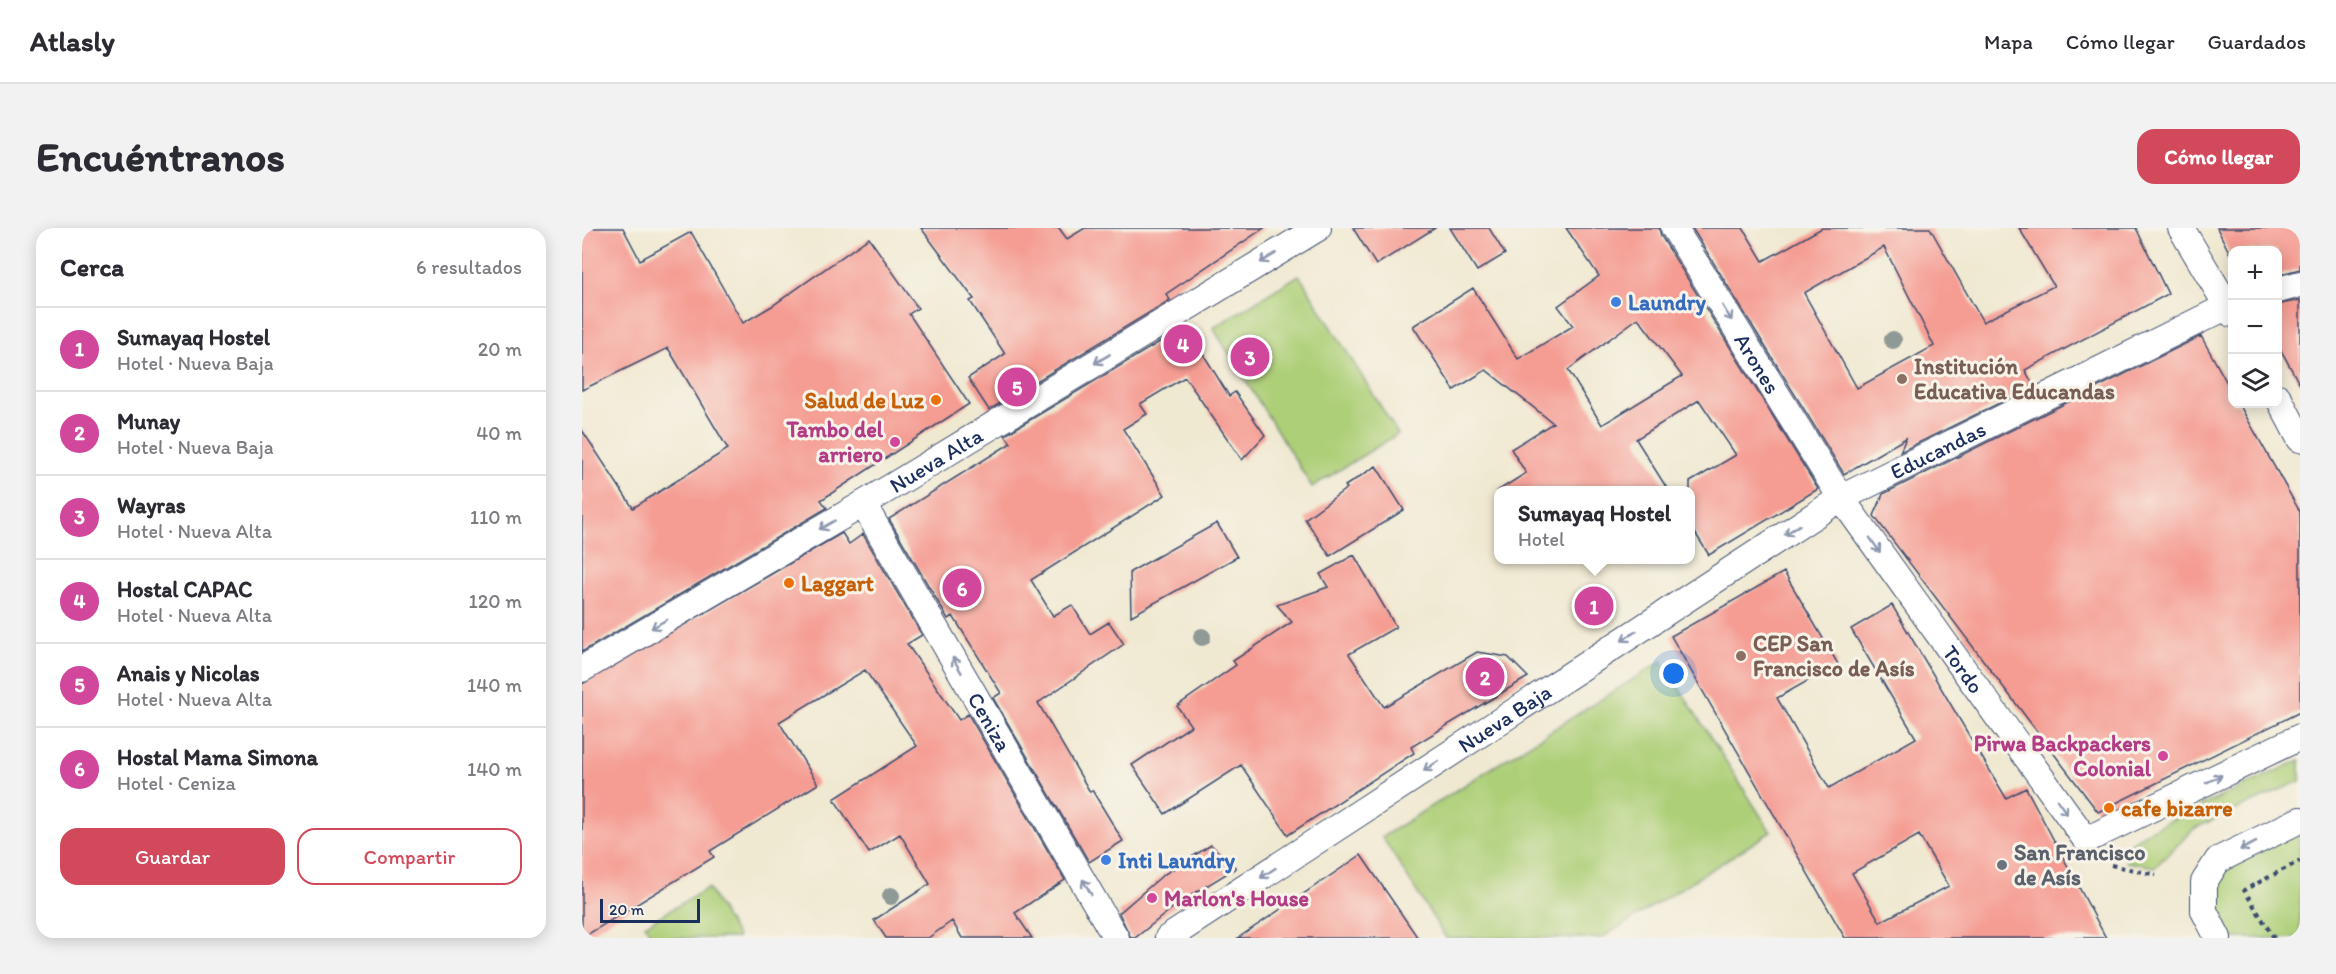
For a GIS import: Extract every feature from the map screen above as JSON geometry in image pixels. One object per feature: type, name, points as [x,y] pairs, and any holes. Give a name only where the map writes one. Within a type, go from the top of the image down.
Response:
[{"type":"street","name":"Nueva Alta","points":[[582,669],[863,504],[1318,228]]},
{"type":"street","name":"Arones","points":[[1674,228],[1841,498]]},
{"type":"street","points":[[2181,228],[2228,303]]},
{"type":"street","points":[[2282,289],[2300,284]]},
{"type":"street","name":"Educandas","points":[[1841,498],[2228,309]]},
{"type":"street","points":[[2282,406],[2300,439]]},
{"type":"street","name":"Tordo","points":[[1841,498],[2086,840],[2300,737]]},
{"type":"street","name":"Nueva Baja","points":[[1168,938],[1841,498]]},
{"type":"street","name":"Ceniza","points":[[863,504],[1116,938]]},
{"type":"street","points":[[2218,938],[2204,911],[2204,882],[2218,860],[2300,820]]},
{"type":"path","points":[[2274,938],[2244,890],[2300,861]]},
{"type":"path","points":[[2110,865],[2156,875]]},
{"type":"path","points":[[2294,938],[2300,935]]},
{"type":"green space","points":[[1299,275],[1398,434],[1312,487],[1213,328]]},
{"type":"green space","points":[[1662,661],[1771,832],[1602,938],[1446,938],[1382,837]]},
{"type":"green space","points":[[2300,760],[2300,781],[2195,828],[2155,867],[2126,862],[2128,845],[2150,830]]},
{"type":"green space","points":[[2300,831],[2300,938],[2227,938],[2198,885]]},
{"type":"green space","points":[[708,888],[738,938],[653,938],[645,925]]},
{"type":"building","points":[[582,228],[623,228],[640,260],[691,232],[743,323],[772,306],[869,238],[918,308],[909,314],[969,404],[821,500],[827,508],[582,652],[582,430],[633,508],[728,449],[668,348],[582,390]]},
{"type":"building","points":[[921,228],[1059,228],[1067,239],[1085,228],[1264,228],[1166,294],[1170,300],[989,410],[968,378],[1005,354],[970,301],[974,299]]},
{"type":"building","points":[[1353,228],[1435,228],[1376,265]]},
{"type":"building","points":[[1450,228],[1489,228],[1505,254],[1477,271]]},
{"type":"building","points":[[1566,228],[1659,228],[1661,236],[1818,489],[1709,555],[1695,533],[1695,486],[1690,486],[1690,482],[1736,455],[1699,400],[1636,439],[1665,486],[1505,486],[1526,473],[1511,449],[1553,423],[1486,370],[1454,390],[1413,326],[1473,288],[1518,359],[1573,326],[1558,306],[1599,276]],"holes":[[[1638,318],[1682,376],[1602,425],[1568,370]]]},
{"type":"building","name":"Institución Educativa Educandas","points":[[1692,228],[1743,228],[1763,261],[1822,228],[1930,228],[1983,322],[2054,286],[2019,228],[2136,228],[2168,294],[2025,370],[2034,386],[1900,452],[1906,438],[1844,474]],"holes":[[[1884,247],[1934,346],[1857,388],[1804,293]]]},
{"type":"building","points":[[2217,228],[2300,228],[2300,269],[2282,274],[2282,246],[2228,246],[2228,250]]},
{"type":"building","points":[[2300,300],[2300,385],[2282,352],[2282,304]]},
{"type":"building","points":[[1186,326],[1229,396],[1235,392],[1265,435],[1242,460],[1185,377],[1140,404],[1147,414],[1123,429],[1165,495],[1031,580],[1053,616],[1072,605],[1090,634],[1109,622],[1124,644],[1038,703],[1090,792],[1092,790],[1123,841],[1089,862],[993,698],[1001,693],[953,616],[948,619],[889,519],[1011,443],[1005,435]]},
{"type":"building","points":[[2201,336],[2228,385],[2228,408],[2241,408],[2300,512],[2300,712],[2098,812],[1874,516],[1883,494]]},
{"type":"building","points":[[1376,466],[1404,510],[1330,556],[1305,519],[1347,488],[1345,486]]},
{"type":"building","points":[[1217,523],[1237,557],[1131,616],[1130,572]]},
{"type":"building","points":[[842,533],[849,544],[863,534],[922,635],[907,644],[959,720],[968,714],[1065,880],[1015,913],[1032,938],[962,938],[952,921],[928,938],[886,938],[874,920],[930,884],[900,834],[869,853],[834,799],[917,746],[865,670],[779,722],[818,784],[710,851],[714,857],[582,938],[582,684]]},
{"type":"building","points":[[1354,555],[1396,627],[1349,654],[1384,707],[1477,652],[1508,657],[1528,677],[1411,747],[1414,753],[1288,835],[1241,765],[1165,814],[1132,765],[1191,726],[1177,706],[1236,665],[1233,661],[1292,622],[1277,605],[1328,587],[1320,574]]},
{"type":"building","points":[[1784,572],[1838,664],[1777,698],[1829,788],[1916,738],[1851,629],[1892,605],[2006,798],[2026,788],[2106,938],[1845,938],[1671,636]],"holes":[[[1919,835],[1949,886],[1880,922],[1852,873]]]},
{"type":"building","points":[[1211,845],[1236,868],[1180,902],[1135,938],[1131,938],[1119,913],[1163,875]]},
{"type":"building","points":[[1361,855],[1418,938],[1238,938]]},
{"type":"place","name":"Laundry","points":[[1616,302]]},
{"type":"place","name":"Hostal CAPAC","points":[[1183,344]]},
{"type":"place","name":"Wayras","points":[[1250,357]]},
{"type":"place","name":"Institución Educativa Educandas","points":[[1902,379]]},
{"type":"place","name":"Anais y Nicolas","points":[[1017,387]]},
{"type":"place","name":"Salud de Luz","points":[[936,400]]},
{"type":"place","name":"Tambo del arriero","points":[[895,442]]},
{"type":"place","name":"Laggart","points":[[789,583]]},
{"type":"place","name":"Hostal Mama Simona","points":[[962,588]]},
{"type":"place","name":"Sumayaq Hostel","points":[[1594,606]]},
{"type":"place","name":"CEP San Francisco de Asís","points":[[1741,656]]},
{"type":"place","name":"Munay","points":[[1485,677]]},
{"type":"place","name":"Pirwa Backpackers Colonial","points":[[2163,756]]},
{"type":"place","name":"cafe bizarre","points":[[2109,808]]},
{"type":"place","name":"Inti Laundry","points":[[1106,860]]},
{"type":"place","name":"San Francisco de Asís","points":[[2002,865]]},
{"type":"place","name":"Marlon's House","points":[[1152,898]]}]
